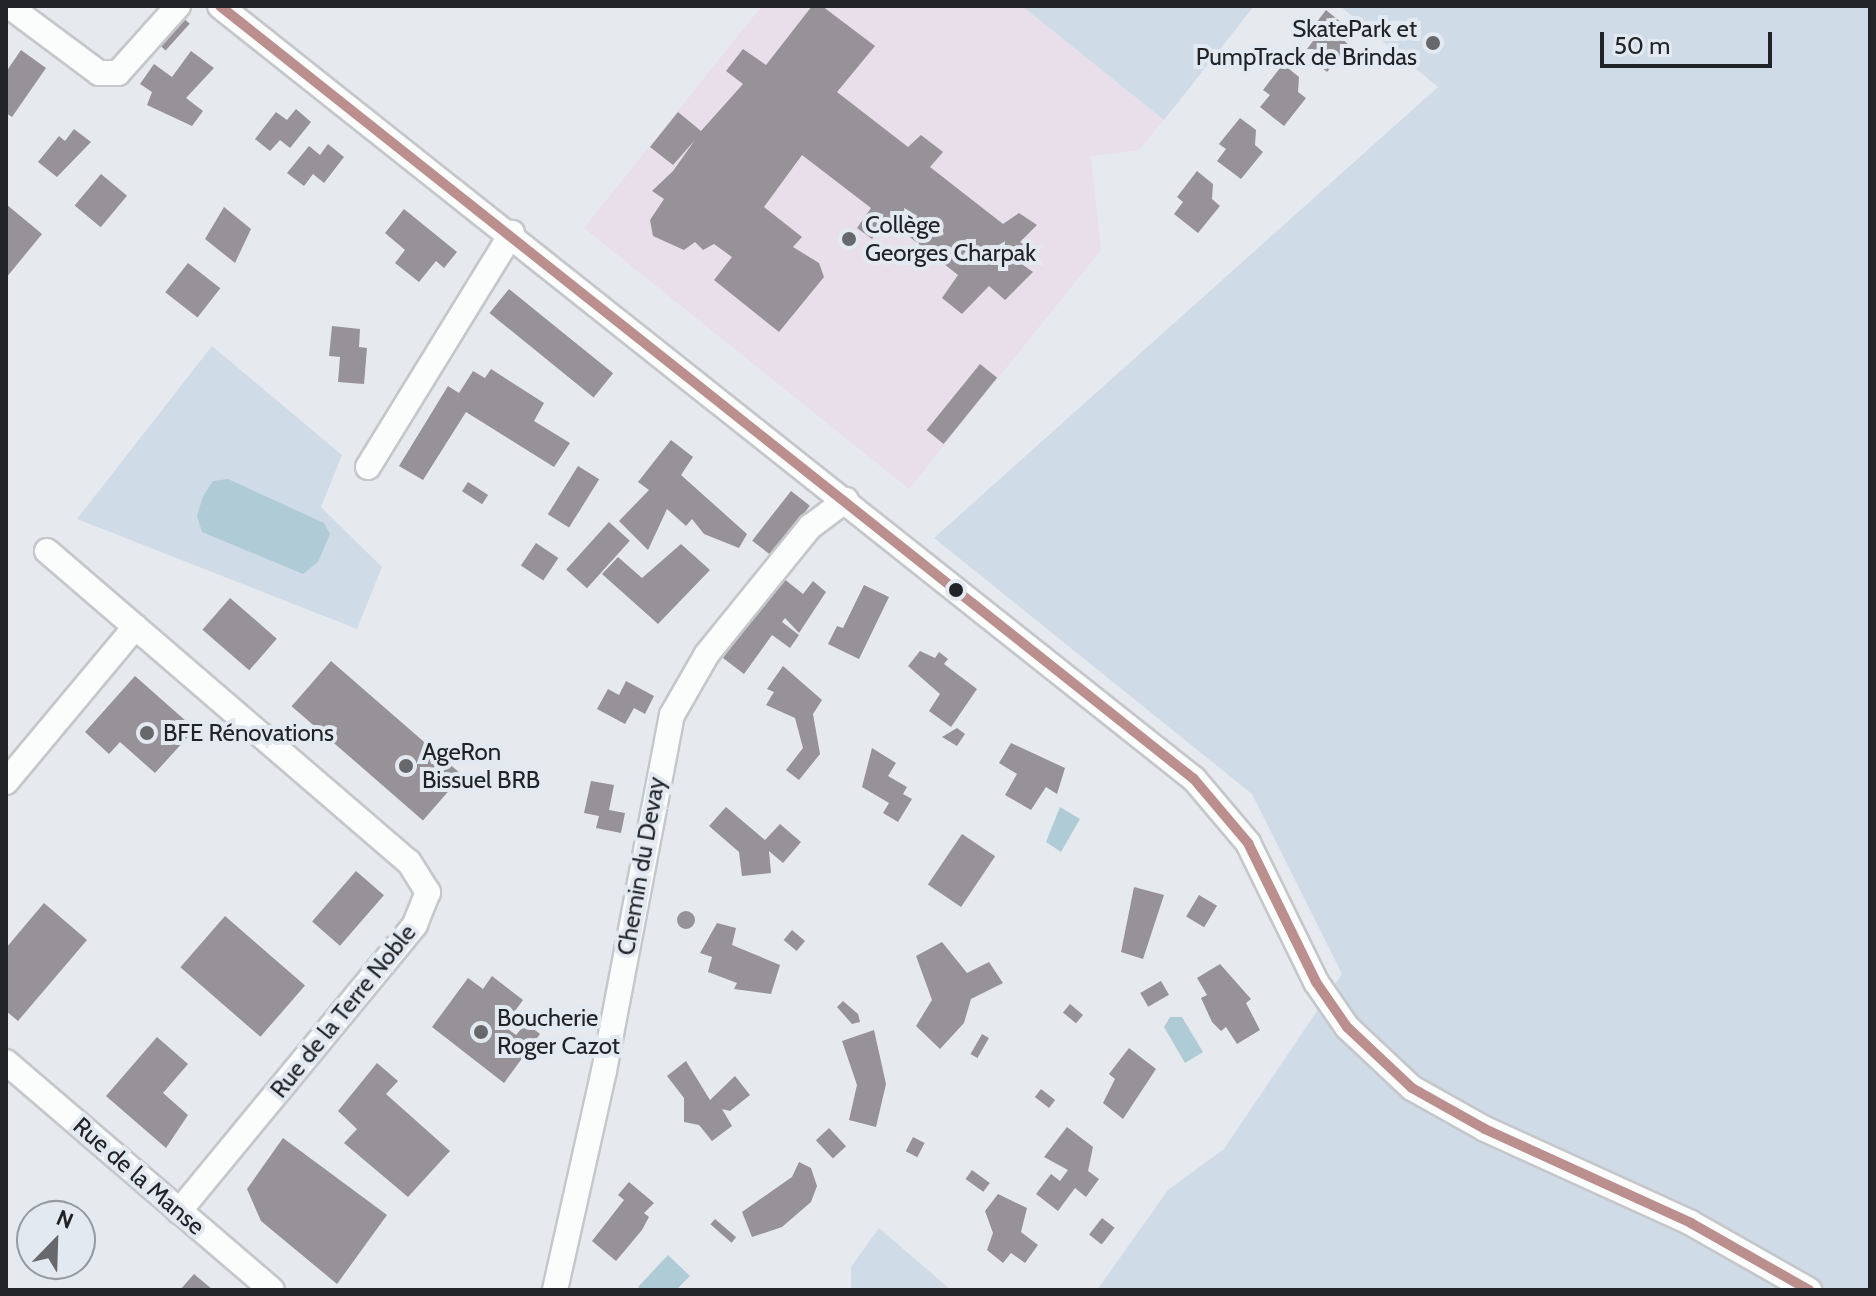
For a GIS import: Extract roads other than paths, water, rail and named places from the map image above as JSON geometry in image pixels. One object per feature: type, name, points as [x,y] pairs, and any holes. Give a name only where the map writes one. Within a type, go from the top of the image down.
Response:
[{"type":"street","points":[[9,6],[99,73],[118,73],[178,6]]},
{"type":"street","points":[[220,6],[512,233],[1194,779],[1248,843],[1316,982],[1347,1027],[1412,1088],[1485,1129],[1691,1223],[1809,1290]]},
{"type":"street","points":[[368,467],[512,233]]},
{"type":"street","name":"Chemin du Devay","points":[[555,1290],[604,1071],[672,715],[707,654],[810,527],[846,500]]},
{"type":"street","name":"Rue de la Terre Noble","points":[[47,551],[409,862],[428,892],[415,925],[179,1211]]},
{"type":"street","points":[[6,782],[135,627]]},
{"type":"street","name":"Rue de la Manse","points":[[6,1062],[272,1290]]},
{"type":"water","points":[[228,479],[324,523],[330,534],[318,562],[303,574],[202,532],[197,516],[203,496],[213,481]]},
{"type":"water","points":[[1060,807],[1080,819],[1061,852],[1046,842]]},
{"type":"water","points":[[1170,1017],[1182,1017],[1203,1052],[1185,1063],[1164,1027]]},
{"type":"water","points":[[668,1255],[690,1276],[676,1290],[642,1290],[638,1287]]},
{"type":"place","name":"SkatePark et PumpTrack de Brindas","points":[[1433,43]]},
{"type":"place","name":"Collège Georges Charpak","points":[[849,239]]},
{"type":"place","name":"BFE Rénovations","points":[[147,733]]},
{"type":"place","name":"AgeRon Bissuel BRB","points":[[406,766]]},
{"type":"place","name":"Boucherie Roger Cazot","points":[[481,1032]]}]
